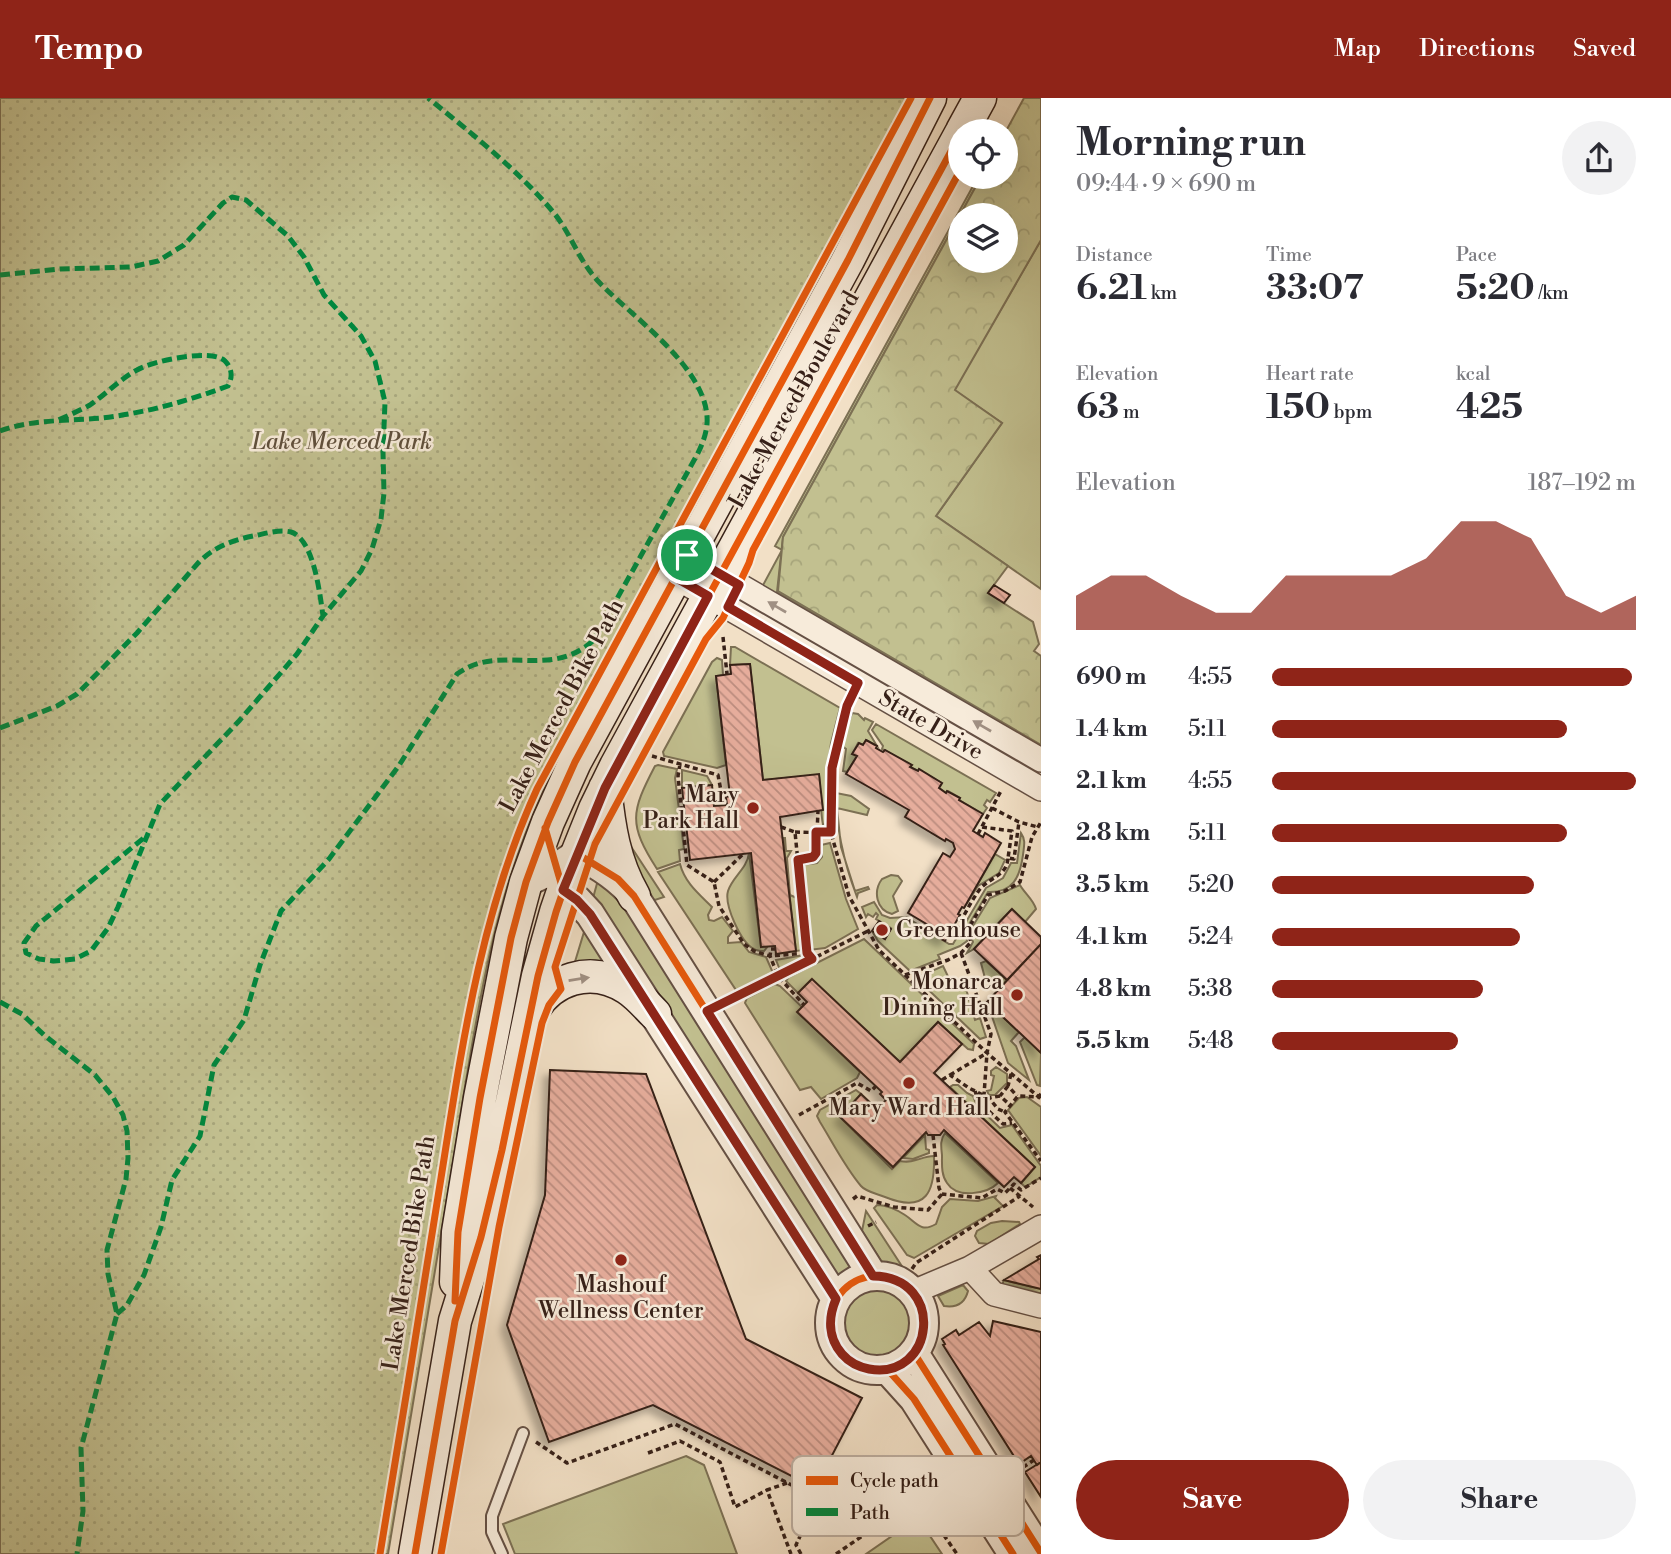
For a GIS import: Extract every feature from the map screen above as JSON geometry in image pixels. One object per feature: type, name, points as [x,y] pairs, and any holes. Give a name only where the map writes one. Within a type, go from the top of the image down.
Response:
[{"type":"main road","name":"Lake Merced Boulevard","points":[[455,1321],[456,1255],[460,1219],[501,983],[526,882],[545,828],[575,762],[848,260],[930,98]]},
{"type":"main road","name":"Lake Merced Boulevard","points":[[968,119],[980,98]]},
{"type":"main road","name":"Lake Merced Boulevard","points":[[415,1554],[455,1321],[490,1199],[528,1019],[565,870],[605,788],[948,156]]},
{"type":"main road","points":[[605,788],[614,851],[621,873],[634,895]]},
{"type":"main road","points":[[528,1019],[541,999],[554,986],[586,977],[608,979],[619,984],[638,997],[655,1014]]},
{"type":"street","name":"State Drive","points":[[681,566],[1041,760]]},
{"type":"street","name":"State Drive","points":[[714,585],[858,683],[1041,789]]},
{"type":"street","points":[[545,828],[577,900],[590,914],[655,1014],[836,1299]]},
{"type":"street","points":[[526,882],[565,870],[618,879],[634,895],[873,1276]]},
{"type":"street","points":[[912,1281],[925,1322],[922,1338],[914,1353],[897,1366],[887,1369],[863,1368],[843,1355],[831,1334],[831,1310],[836,1299],[852,1283],[873,1276],[912,1281],[970,1268],[1041,1227]]},
{"type":"street","points":[[970,1268],[994,1294],[1041,1306]]},
{"type":"street","points":[[914,1353],[979,1456]]},
{"type":"street","points":[[887,1369],[914,1399],[950,1456]]},
{"type":"street","points":[[1024,1526],[1041,1553]]},
{"type":"street","points":[[1002,1536],[1013,1554]]},
{"type":"lane","points":[[502,1554],[492,1532],[492,1516],[523,1433]]},
{"type":"path","points":[[723,638],[727,674]]},
{"type":"path","points":[[858,683],[847,706],[832,768],[831,832],[849,896],[879,950],[987,1053],[1040,1097]]},
{"type":"path","points":[[642,757],[648,747]]},
{"type":"path","points":[[652,756],[718,775],[721,792],[729,790]]},
{"type":"path","points":[[680,764],[678,776],[687,865],[714,882],[719,906],[744,944],[754,951],[770,956],[807,953]]},
{"type":"path","points":[[978,834],[1011,771]]},
{"type":"path","points":[[992,808],[1019,822],[1038,827]]},
{"type":"path","points":[[798,860],[813,857],[816,853],[818,811]]},
{"type":"path","points":[[1008,858],[1014,859],[1019,822]]},
{"type":"path","points":[[905,975],[961,953],[971,942],[967,931],[988,895],[1005,891],[1020,882],[1032,837],[1041,822]]},
{"type":"path","points":[[781,827],[795,832],[831,832]]},
{"type":"path","points":[[951,937],[981,887],[1000,876],[1008,862],[1012,831],[982,827]]},
{"type":"path","points":[[795,832],[807,953],[812,959]]},
{"type":"path","points":[[714,882],[743,854]]},
{"type":"path","points":[[707,1011],[868,931]]},
{"type":"path","points":[[776,949],[771,949],[770,956],[778,976],[804,1005]]},
{"type":"path","points":[[961,953],[991,1034],[984,1095]]},
{"type":"path","points":[[942,1080],[987,1053]]},
{"type":"path","points":[[989,1098],[1000,1096],[1008,1086],[1010,1074]]},
{"type":"path","points":[[950,1075],[989,1098],[998,1109],[1005,1112],[1041,1161]]},
{"type":"path","points":[[780,1126],[858,1083],[871,1091],[876,1086]]},
{"type":"path","points":[[1008,1086],[1018,1096],[1040,1097]]},
{"type":"path","points":[[975,1091],[979,1102],[1003,1124],[1013,1123]]},
{"type":"path","points":[[1000,1096],[1010,1106]]},
{"type":"path","points":[[1005,1112],[1018,1096]]},
{"type":"path","points":[[933,1135],[942,1194]]},
{"type":"path","points":[[942,1194],[982,1198],[997,1189],[1005,1193],[1014,1184],[1021,1190],[1026,1189],[1041,1178]]},
{"type":"path","points":[[1010,1188],[1041,1214]]},
{"type":"path","points":[[834,1212],[857,1196],[894,1207],[928,1210],[942,1194]]},
{"type":"path","points":[[912,1281],[916,1263],[1020,1196]]},
{"type":"path","points":[[523,1433],[567,1463],[675,1424],[792,1486]]},
{"type":"path","points":[[648,1453],[680,1441],[720,1462],[735,1507],[787,1483]]},
{"type":"path","points":[[1024,1467],[1034,1460]]},
{"type":"path","points":[[767,1490],[791,1554]]},
{"type":"path","points":[[800,1536],[796,1545],[801,1554]]},
{"type":"path","points":[[836,1554],[862,1536]]},
{"type":"path","points":[[944,1536],[957,1554]]},
{"type":"green space","name":"Lake Merced Park","points":[[0,98],[917,98],[543,791],[525,835],[497,925],[477,1016],[388,1554],[0,1554]]},
{"type":"green space","points":[[1024,98],[1041,98],[1041,240],[955,390],[1002,423],[936,516],[1008,566],[988,593],[1033,622],[1039,644],[1034,651],[1041,656],[1041,745],[778,591],[783,537],[948,237],[948,273],[1018,273],[1018,203],[967,203],[974,189],[1018,189],[1018,119],[1013,119]]},
{"type":"green space","points":[[971,189],[974,189],[967,203],[964,203]]},
{"type":"green space","points":[[948,232],[948,237],[783,537],[782,550],[775,546]]},
{"type":"green space","points":[[1041,240],[1041,589],[936,516],[1002,423],[954,390]]},
{"type":"green space","points":[[781,551],[777,592],[1041,745],[1041,748],[762,587]]},
{"type":"green space","points":[[767,613],[853,663],[850,666],[764,617]]},
{"type":"green space","points":[[731,647],[840,708],[831,743],[826,781],[827,824],[823,825],[821,813],[819,775],[763,780],[750,664],[730,665]]},
{"type":"green space","points":[[717,658],[722,660],[723,675],[716,676],[726,765],[717,768],[664,756],[663,752],[712,662]]},
{"type":"green space","points":[[882,680],[1036,769],[1034,773],[880,684]]},
{"type":"green space","points":[[852,713],[873,722],[868,731],[877,746],[866,740],[863,745],[858,743],[853,753],[857,756],[847,772],[843,771],[846,749],[841,745]]},
{"type":"green space","points":[[876,724],[996,793],[990,802],[987,800],[984,805],[987,808],[983,814],[939,788],[942,783],[882,749],[883,746],[872,730]]},
{"type":"green space","points":[[655,766],[677,769],[675,778],[684,849],[679,850],[680,861],[657,869],[641,840],[636,818],[641,795]]},
{"type":"green space","points":[[682,770],[707,776],[712,785],[682,788]]},
{"type":"green space","points":[[836,794],[851,796],[869,809],[867,815],[837,808],[840,839],[836,809]]},
{"type":"green space","points":[[1021,833],[1024,846],[1017,877],[1004,890],[988,892],[965,931],[967,941],[938,955],[940,959],[910,971],[878,941],[872,931],[885,939],[891,928],[876,919],[876,913],[873,917],[868,914],[866,917],[862,907],[874,902],[882,915],[890,918],[906,917],[953,944],[986,888],[1003,878],[1011,863],[1017,863]]},
{"type":"green space","points":[[783,838],[786,851],[791,851],[787,858],[790,895],[799,899],[804,950],[796,951]]},
{"type":"green space","points":[[628,842],[664,897],[655,900],[647,897]]},
{"type":"green space","points":[[830,843],[846,899],[858,929],[825,948],[809,950],[801,865],[817,863],[822,857],[821,845]]},
{"type":"green space","points":[[749,853],[761,947],[768,946],[764,951],[755,950],[744,939],[735,923],[727,897]]},
{"type":"green space","points":[[995,854],[1005,860],[999,873],[978,886],[964,908]]},
{"type":"green space","points":[[680,864],[689,883],[712,907],[709,920],[722,917],[733,931],[728,937],[728,943],[741,942],[749,952],[766,957],[772,975],[741,991],[736,990],[658,872]]},
{"type":"green space","points":[[891,875],[898,876],[902,881],[893,896],[898,911],[892,914],[882,909],[877,894],[882,879]]},
{"type":"green space","points":[[598,880],[619,895],[855,1268],[836,1280],[593,898]]},
{"type":"green space","points":[[1020,885],[1036,909],[1025,922],[1011,910],[967,953],[973,942],[971,929],[990,898]]},
{"type":"green space","points":[[868,887],[869,889],[858,893],[857,897],[855,891]]},
{"type":"green space","points":[[584,932],[611,967],[574,965]]},
{"type":"green space","points":[[864,939],[974,1044],[973,1050],[968,1049],[938,1022],[900,1062],[811,980],[798,993],[786,981]]},
{"type":"green space","points":[[804,955],[805,958],[780,970],[776,960]]},
{"type":"green space","points":[[986,961],[1007,980],[1000,988],[991,980],[986,982],[981,963]]},
{"type":"green space","points":[[943,966],[953,987],[964,982],[975,1020],[980,1018],[986,1037],[980,1039],[916,978]]},
{"type":"green space","points":[[775,984],[802,1007],[798,1012],[860,1072],[857,1078],[821,1099],[811,1087],[800,1090],[745,1003],[747,998]]},
{"type":"green space","points":[[987,1002],[1019,1032],[1011,1041],[1016,1046],[1029,1080],[1008,1063]]},
{"type":"green space","points":[[1025,1037],[1041,1053],[1040,1086],[1037,1085],[1020,1042]]},
{"type":"green space","points":[[996,1067],[1007,1074],[1007,1083],[995,1095],[989,1095],[987,1091],[991,1090],[994,1076],[991,1071]]},
{"type":"green space","points":[[958,1085],[973,1096],[977,1106],[1000,1128],[1012,1125],[1041,1166],[1041,1177],[1025,1187],[1021,1183],[1035,1167],[950,1087]]},
{"type":"green space","points":[[856,1090],[861,1094],[847,1110],[841,1104],[834,1111],[892,1169],[900,1161],[934,1156],[930,1189],[919,1201],[899,1202],[863,1188],[844,1163],[820,1122],[817,1116],[820,1110]]},
{"type":"green space","points":[[1027,1097],[1041,1107],[1041,1156],[1008,1110],[1019,1098]]},
{"type":"green space","points":[[945,1133],[998,1183],[987,1190],[972,1193],[952,1188],[945,1180],[942,1169],[941,1143]]},
{"type":"green space","points":[[925,1135],[929,1153],[913,1159],[903,1158]]},
{"type":"green space","points":[[996,1196],[1003,1206],[914,1258],[907,1255],[874,1208],[877,1205],[892,1208],[919,1226],[927,1228],[936,1224],[942,1207],[950,1199],[978,1201]]},
{"type":"green space","points":[[866,1211],[907,1274],[881,1261],[862,1231]]},
{"type":"green space","points":[[1002,1221],[1020,1224],[989,1244],[979,1243],[975,1236],[977,1231],[991,1223]]},
{"type":"green space","points":[[1004,1280],[1041,1289],[1041,1294],[1002,1285]]},
{"type":"green space","points":[[963,1285],[968,1291],[963,1302],[944,1306],[938,1296]]},
{"type":"green space","points":[[884,1287],[903,1297],[911,1309],[911,1337],[903,1349],[891,1357],[870,1359],[851,1349],[843,1337],[841,1316],[851,1297],[863,1289]]},
{"type":"green space","points":[[686,1456],[704,1465],[737,1554],[515,1554],[503,1524]]},
{"type":"green space","points":[[892,1536],[930,1536],[942,1554],[866,1554]]},
{"type":"building","points":[[994,585],[1010,595],[1004,603],[988,593]]},
{"type":"building","name":"Mary Park Hall","points":[[750,664],[763,780],[819,774],[823,810],[780,817],[796,951],[776,954],[775,946],[761,947],[751,853],[690,860],[682,788],[712,785],[714,806],[727,805],[726,797],[730,796],[716,676],[731,674],[730,665]]},
{"type":"building","points":[[866,740],[942,783],[939,788],[983,814],[973,831],[983,837],[985,833],[1001,843],[958,914],[960,915],[945,941],[931,933],[933,928],[908,913],[943,853],[950,857],[955,849],[953,843],[905,817],[909,810],[846,774],[857,756],[852,754],[859,743],[863,745]]},
{"type":"building","points":[[1012,909],[1041,937],[1041,944],[1007,980],[974,949]]},
{"type":"building","name":"Greenhouse","points":[[879,921],[891,929],[885,939],[872,931]]},
{"type":"building","name":"Monarca Dining Hall","points":[[1041,944],[1041,1053],[987,1002]]},
{"type":"building","name":"Mary Ward Hall","points":[[812,979],[900,1062],[938,1022],[962,1044],[934,1073],[1035,1167],[1021,1183],[1014,1177],[1004,1187],[944,1130],[940,1135],[928,1135],[926,1132],[893,1167],[840,1117],[861,1094],[877,1109],[886,1100],[880,1094],[882,1092],[797,1012],[807,1002],[798,993]]},
{"type":"building","name":"Mashouf Wellness Center","points":[[550,1070],[646,1074],[746,1339],[862,1398],[832,1456],[792,1456],[792,1476],[653,1405],[549,1442],[507,1325],[545,1195]]},
{"type":"building","points":[[1041,1255],[1041,1289],[1004,1280],[1039,1259],[1037,1257]]},
{"type":"building","points":[[993,1321],[1041,1332],[1041,1462],[1037,1465],[1031,1456],[1024,1461],[1024,1456],[1014,1456],[943,1345],[945,1344],[942,1339],[956,1330],[959,1335],[979,1322],[990,1336]]},
{"type":"building","points":[[1041,1462],[1041,1497],[1025,1472]]},
{"type":"marked path","points":[[117,1314],[127,1305],[144,1275],[161,1227],[172,1180],[200,1136],[214,1065],[244,1020],[260,965],[281,911],[329,859],[398,767],[457,674],[474,665],[491,661],[560,658],[577,652],[594,640],[705,436],[705,403],[696,383],[682,363],[666,344],[597,280],[560,221],[540,197],[494,152],[428,98]]},
{"type":"marked path","points":[[0,275],[60,269],[131,267],[158,261],[184,245],[223,203],[232,197],[246,200],[288,236],[304,257],[324,295],[361,336],[375,361],[385,402],[384,493],[381,519],[372,549],[361,571],[323,616],[297,654],[239,721],[160,804],[118,907],[108,928],[91,951],[75,959],[54,961],[39,959],[26,953],[24,943],[36,926],[145,837]]},
{"type":"marked path","points":[[0,431],[25,424],[102,418],[166,406],[228,386],[231,373],[225,361],[218,357],[182,357],[155,363],[131,374],[90,405],[56,421]]},
{"type":"marked path","points":[[0,728],[57,706],[77,694],[137,633],[199,562],[217,548],[231,542],[277,531],[291,532],[299,537],[314,569],[323,616]]},
{"type":"marked path","points":[[0,1002],[22,1014],[95,1075],[113,1097],[123,1115],[127,1131],[126,1179],[107,1250],[108,1274],[117,1314],[81,1448],[83,1511],[77,1554]]},
{"type":"cycle path","name":"Lake Merced Bike Path","points":[[380,1554],[466,1029],[488,931],[518,835],[537,789],[911,98]]},
{"type":"cycle path","points":[[455,1301],[458,1232],[480,1098],[511,938],[526,882],[548,822],[575,762],[848,260],[930,98]]},
{"type":"cycle path","points":[[415,1554],[455,1321],[481,1237],[502,1150],[538,976],[570,871],[616,766],[948,157]]},
{"type":"cycle path","points":[[441,1554],[499,1227],[542,1023],[549,1005],[561,989],[555,967],[595,844],[706,639],[723,618],[753,550],[950,189]]},
{"type":"cycle path","points":[[545,828],[563,890],[590,914],[836,1299]]},
{"type":"cycle path","points":[[579,855],[618,879],[634,896],[873,1276]]},
{"type":"cycle path","points":[[877,1276],[895,1279],[910,1290],[921,1305],[924,1323],[921,1341],[910,1356],[895,1367],[877,1370],[859,1367],[844,1356],[833,1341],[830,1323],[833,1305],[844,1290],[859,1279],[877,1276]]},
{"type":"cycle path","points":[[914,1353],[979,1456]]},
{"type":"cycle path","points":[[887,1369],[914,1399],[950,1456]]},
{"type":"cycle path","points":[[1024,1526],[1041,1553]]},
{"type":"cycle path","points":[[1002,1536],[1013,1554]]},
{"type":"place","name":"Mary Park Hall","points":[[753,808]]},
{"type":"place","name":"Greenhouse","points":[[882,930]]},
{"type":"place","name":"Monarca Dining Hall","points":[[1017,995]]},
{"type":"place","name":"Mary Ward Hall","points":[[909,1083]]},
{"type":"place","name":"Mashouf Wellness Center","points":[[621,1260]]},
{"type":"route","points":[[687,555],[739,585],[728,607],[858,683],[847,706],[832,768],[831,832],[816,832],[816,853],[813,857],[798,860],[807,953],[812,959],[707,1011],[873,1276],[891,1277],[899,1281],[918,1299],[925,1322],[919,1346],[906,1360],[887,1369],[863,1368],[852,1363],[835,1345],[830,1322],[836,1299],[590,914],[563,890],[605,788],[708,596],[675,577],[687,555]]}]
